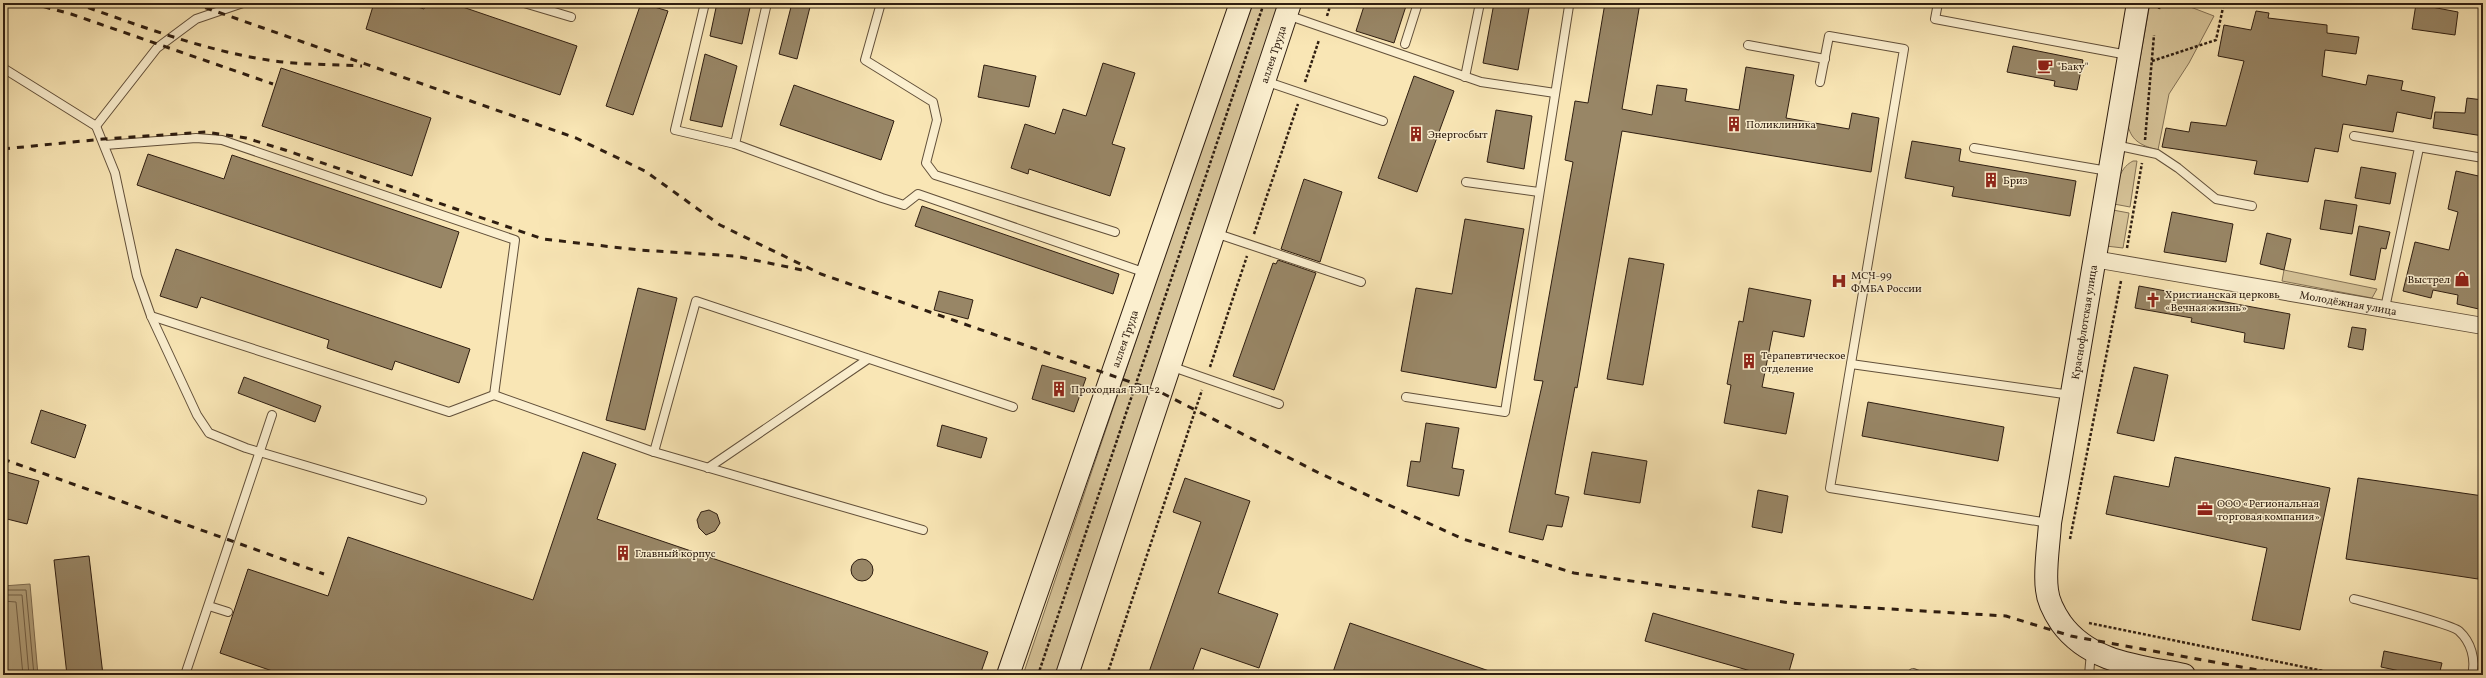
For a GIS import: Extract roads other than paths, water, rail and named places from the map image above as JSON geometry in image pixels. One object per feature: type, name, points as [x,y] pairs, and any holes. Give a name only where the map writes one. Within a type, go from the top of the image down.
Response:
[{"type":"street","name":"аллея Труда","points":[[1008,675],[1241,3]]},
{"type":"street","name":"Краснофлотская улица","points":[[2138,3],[2050,523],[2047,590],[2055,615],[2077,629],[2091,652],[2115,665],[2184,675]]},
{"type":"street","name":"аллея Труда","points":[[1067,675],[1288,9]]},
{"type":"street","name":"Молодёжная улица","points":[[2094,259],[2483,326]]},
{"type":"lane","points":[[96,126],[156,48],[196,19],[243,3]]},
{"type":"lane","points":[[524,3],[571,17]]},
{"type":"lane","points":[[705,3],[676,130],[735,144],[904,205],[918,194],[1147,273]]},
{"type":"lane","points":[[735,144],[767,3]]},
{"type":"lane","points":[[881,3],[865,60],[933,102],[936,120],[926,163],[935,175],[1115,232]]},
{"type":"lane","points":[[1406,44],[1418,3]]},
{"type":"lane","points":[[1465,77],[1480,3]]},
{"type":"lane","points":[[1938,3],[1935,19],[2129,55]]},
{"type":"lane","points":[[1406,396],[1505,412],[1569,6]]},
{"type":"lane","points":[[1288,9],[1323,28],[1465,77],[1481,82],[1555,93]]},
{"type":"lane","points":[[1820,82],[1829,36],[1904,49],[1830,488],[2050,523]]},
{"type":"lane","points":[[1748,45],[1825,59]]},
{"type":"lane","points":[[3,68],[96,126],[105,145],[115,173],[137,276],[151,316],[198,415],[209,433],[259,451],[422,500]]},
{"type":"lane","points":[[1264,81],[1383,121]]},
{"type":"lane","points":[[2354,136],[2483,158]]},
{"type":"lane","points":[[105,145],[196,138],[222,140],[515,240],[494,395]]},
{"type":"lane","points":[[2114,144],[2157,154],[2173,164],[2216,199],[2252,206]]},
{"type":"lane","points":[[1974,148],[2109,171]]},
{"type":"lane","points":[[2385,308],[2419,148]]},
{"type":"lane","points":[[1466,182],[1539,192]]},
{"type":"lane","points":[[1214,232],[1361,282]]},
{"type":"lane","points":[[654,452],[696,301],[1013,407]]},
{"type":"lane","points":[[151,316],[449,412],[494,395],[654,452],[923,530]]},
{"type":"lane","points":[[708,468],[868,359]]},
{"type":"lane","points":[[1851,364],[2072,395]]},
{"type":"lane","points":[[1170,366],[1279,404]]},
{"type":"lane","points":[[185,675],[272,415]]},
{"type":"lane","points":[[2354,599],[2458,629],[2471,645],[2474,669],[2472,675]]},
{"type":"lane","points":[[208,606],[228,612]]},
{"type":"lane","points":[[2089,675],[2091,652]]},
{"type":"water","points":[[30,584],[38,675],[3,675],[3,586]]},
{"type":"railway","points":[[30,3],[71,14],[273,84]]},
{"type":"railway","points":[[75,3],[170,36],[243,56],[291,63],[362,66]]},
{"type":"railway","points":[[192,3],[576,138],[645,171],[720,225],[821,274],[1162,393],[1319,473],[1463,539],[1574,573],[1790,603],[2006,616],[2071,636],[2285,675]]},
{"type":"railway","points":[[3,149],[103,139],[206,132],[246,138],[543,239],[639,250],[735,256],[807,271]]},
{"type":"railway","points":[[3,459],[324,574]]},
{"type":"place","name":"\"Баку\"","points":[[2045,66]]},
{"type":"place","name":"Поликлиника","points":[[1734,124]]},
{"type":"place","name":"Энергосбыт","points":[[1416,134]]},
{"type":"place","name":"Бриз","points":[[1991,180]]},
{"type":"place","name":"Выстрел","points":[[2462,279]]},
{"type":"place","name":"МСЧ-99 ФМБА России","points":[[1839,281]]},
{"type":"place","name":"Христианская церковь «Вечная жизнь»","points":[[2153,300]]},
{"type":"place","name":"Терапевтическое отделение","points":[[1749,361]]},
{"type":"place","name":"Проходная ТЭЦ-2","points":[[1059,389]]},
{"type":"place","name":"ООО «Региональная торговая компания»","points":[[2205,509]]},
{"type":"place","name":"Главный корпус","points":[[623,553]]}]
